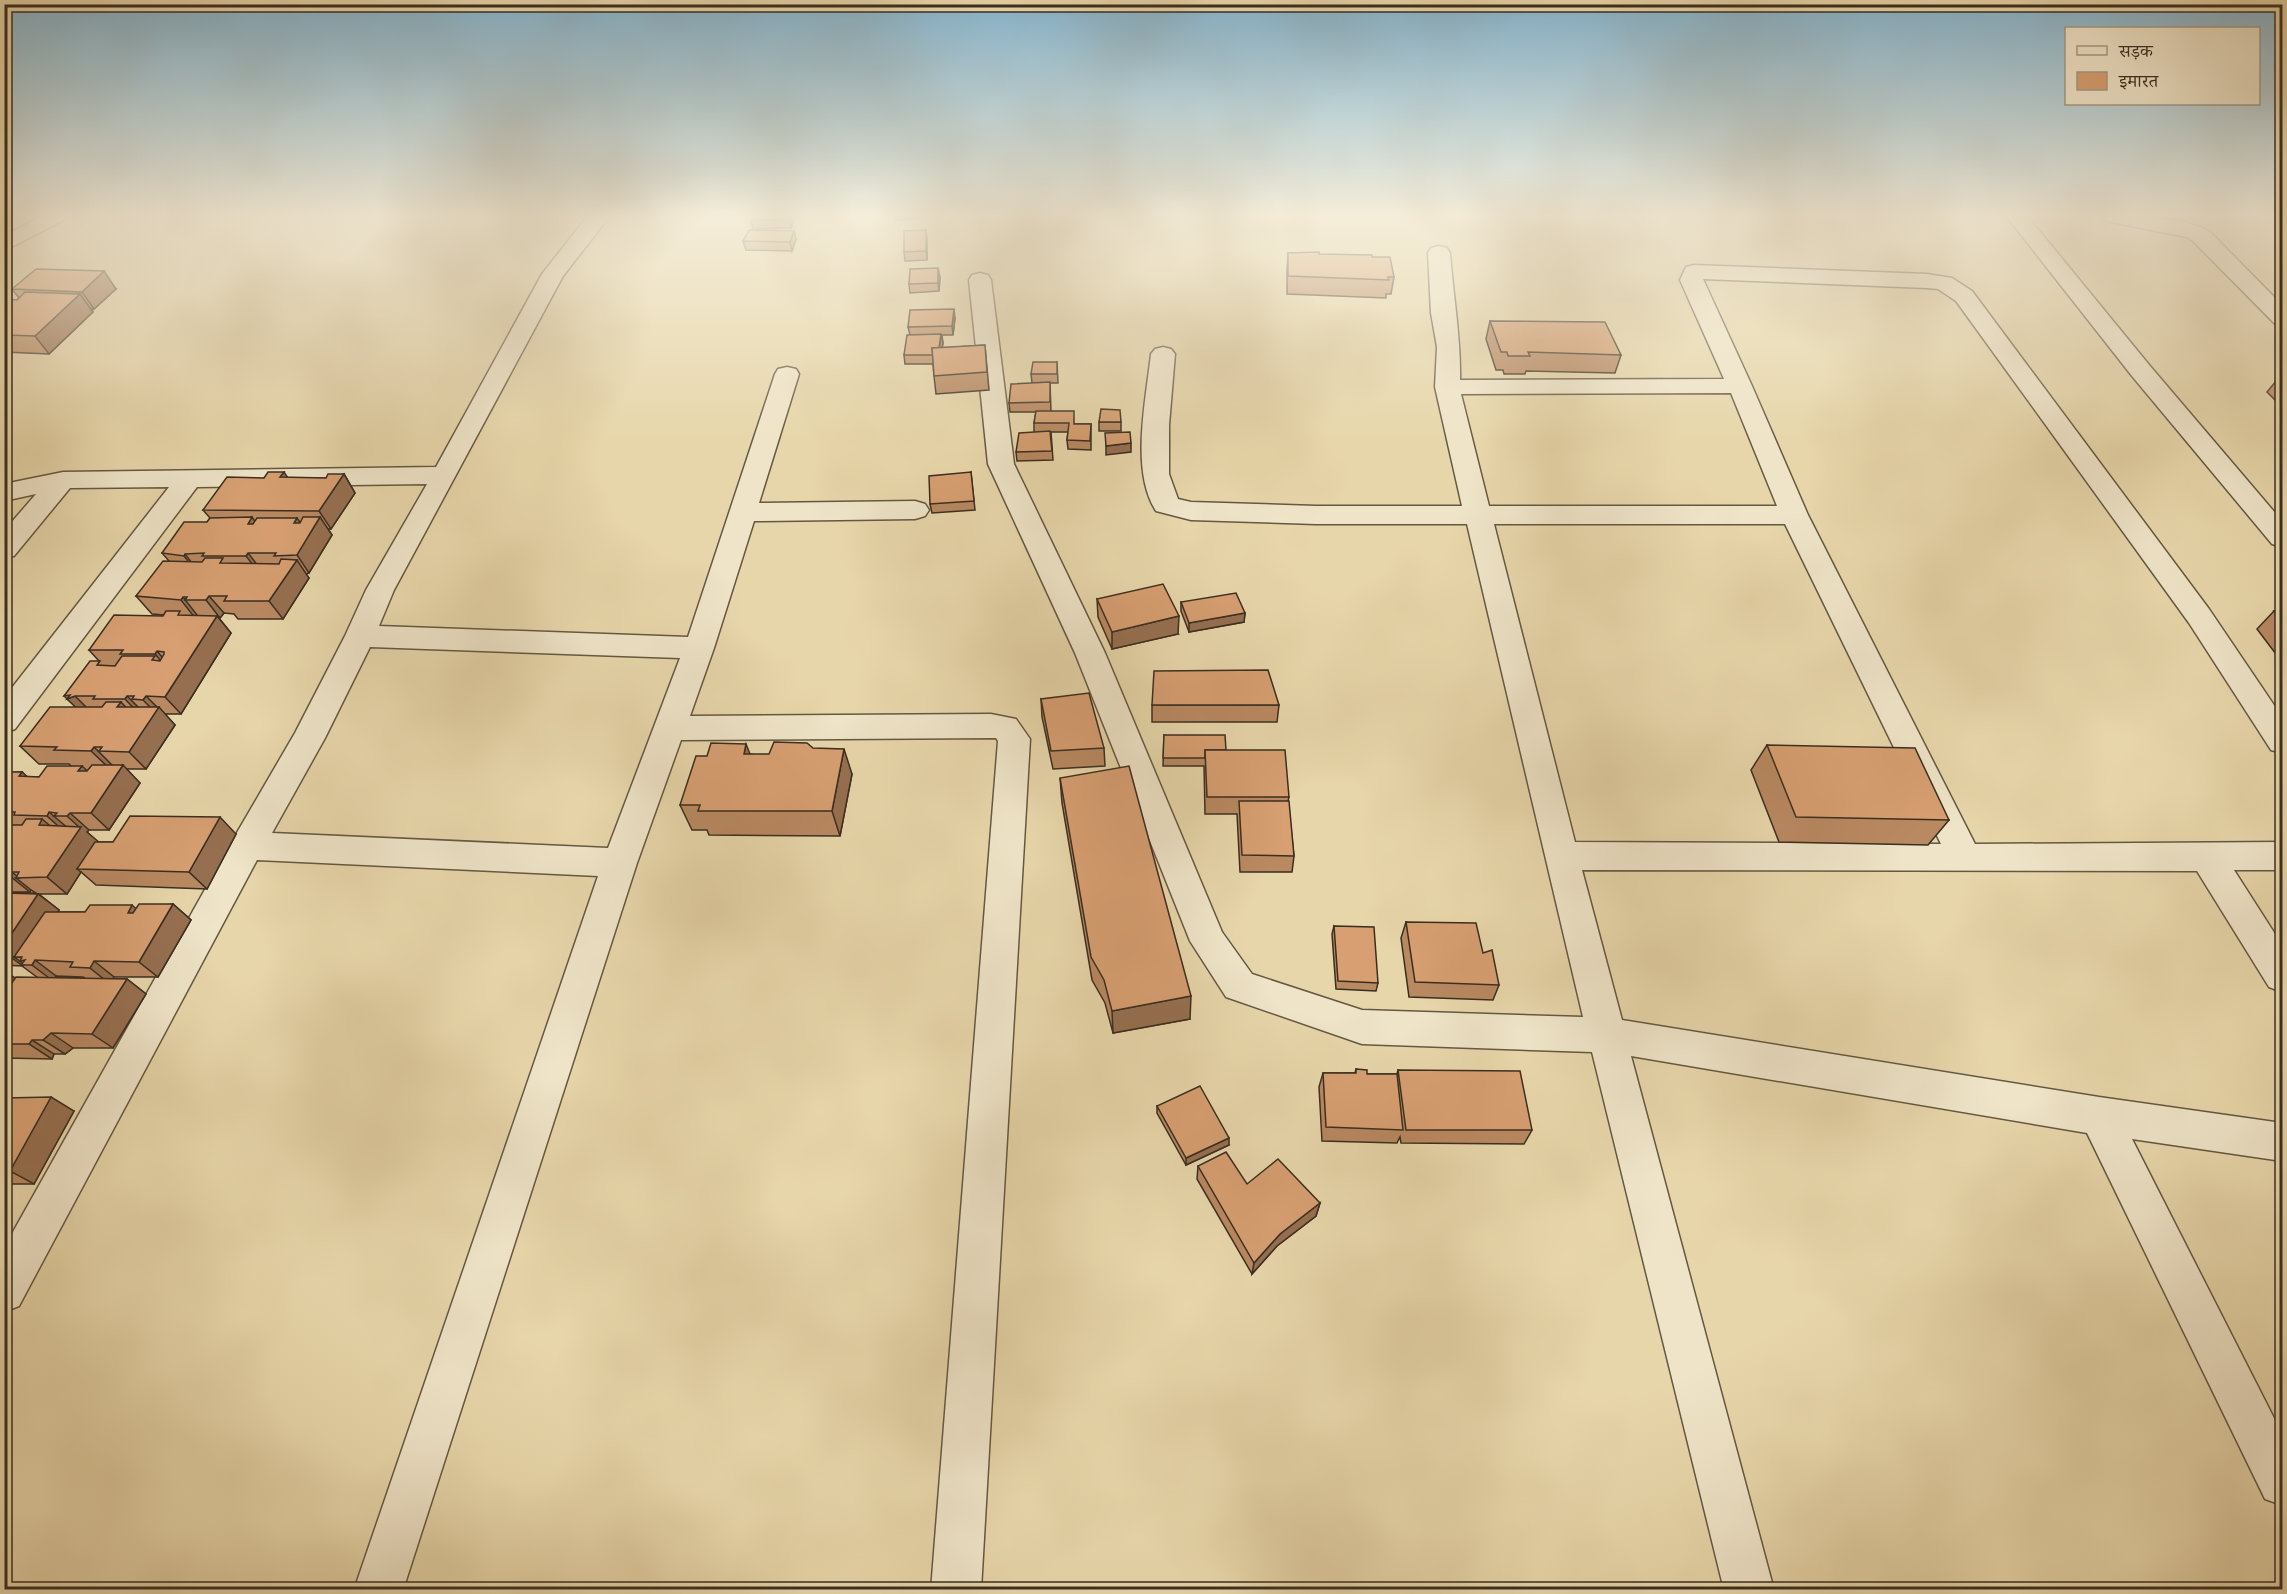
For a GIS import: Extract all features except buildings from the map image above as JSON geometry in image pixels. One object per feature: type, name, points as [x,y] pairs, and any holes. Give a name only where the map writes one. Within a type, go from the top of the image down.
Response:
[{"type":"street","points":[[4,1291],[247,846],[309,738],[360,636],[380,590],[544,291]]},
{"type":"street","points":[[981,291],[1001,464],[1090,653],[1208,941],[1239,986],[1362,1027],[1608,1035],[2099,1116],[2283,1142]]},
{"type":"street","points":[[1441,291],[1449,347],[1448,387],[1500,609],[1749,1590]]},
{"type":"street","points":[[1696,291],[1740,386],[1794,515],[1965,858]]},
{"type":"street","points":[[1958,291],[1964,296],[2199,616],[2283,741]]},
{"type":"street","points":[[2077,291],[2141,371],[2283,537]]},
{"type":"street","points":[[2256,291],[2283,318]]},
{"type":"street","points":[[1164,354],[1156,425],[1156,474],[1166,505],[1191,511],[1237,513],[1480,516],[1794,515]]},
{"type":"street","points":[[378,1590],[620,863],[699,648],[787,374]]},
{"type":"street","points":[[1448,387],[1740,386]]},
{"type":"street","points":[[4,493],[63,480],[445,475]]},
{"type":"street","points":[[4,721],[189,479]]},
{"type":"street","points":[[4,549],[63,480]]},
{"type":"street","points":[[742,512],[915,510]]},
{"type":"street","points":[[360,636],[699,648]]},
{"type":"street","points":[[671,728],[991,726],[1005,727],[1014,739],[956,1590]]},
{"type":"street","points":[[247,846],[620,863]]},
{"type":"street","points":[[1561,856],[1965,858],[2283,856]]},
{"type":"street","points":[[2207,857],[2283,976]]},
{"type":"street","points":[[2099,1116],[2283,1482]]}]
